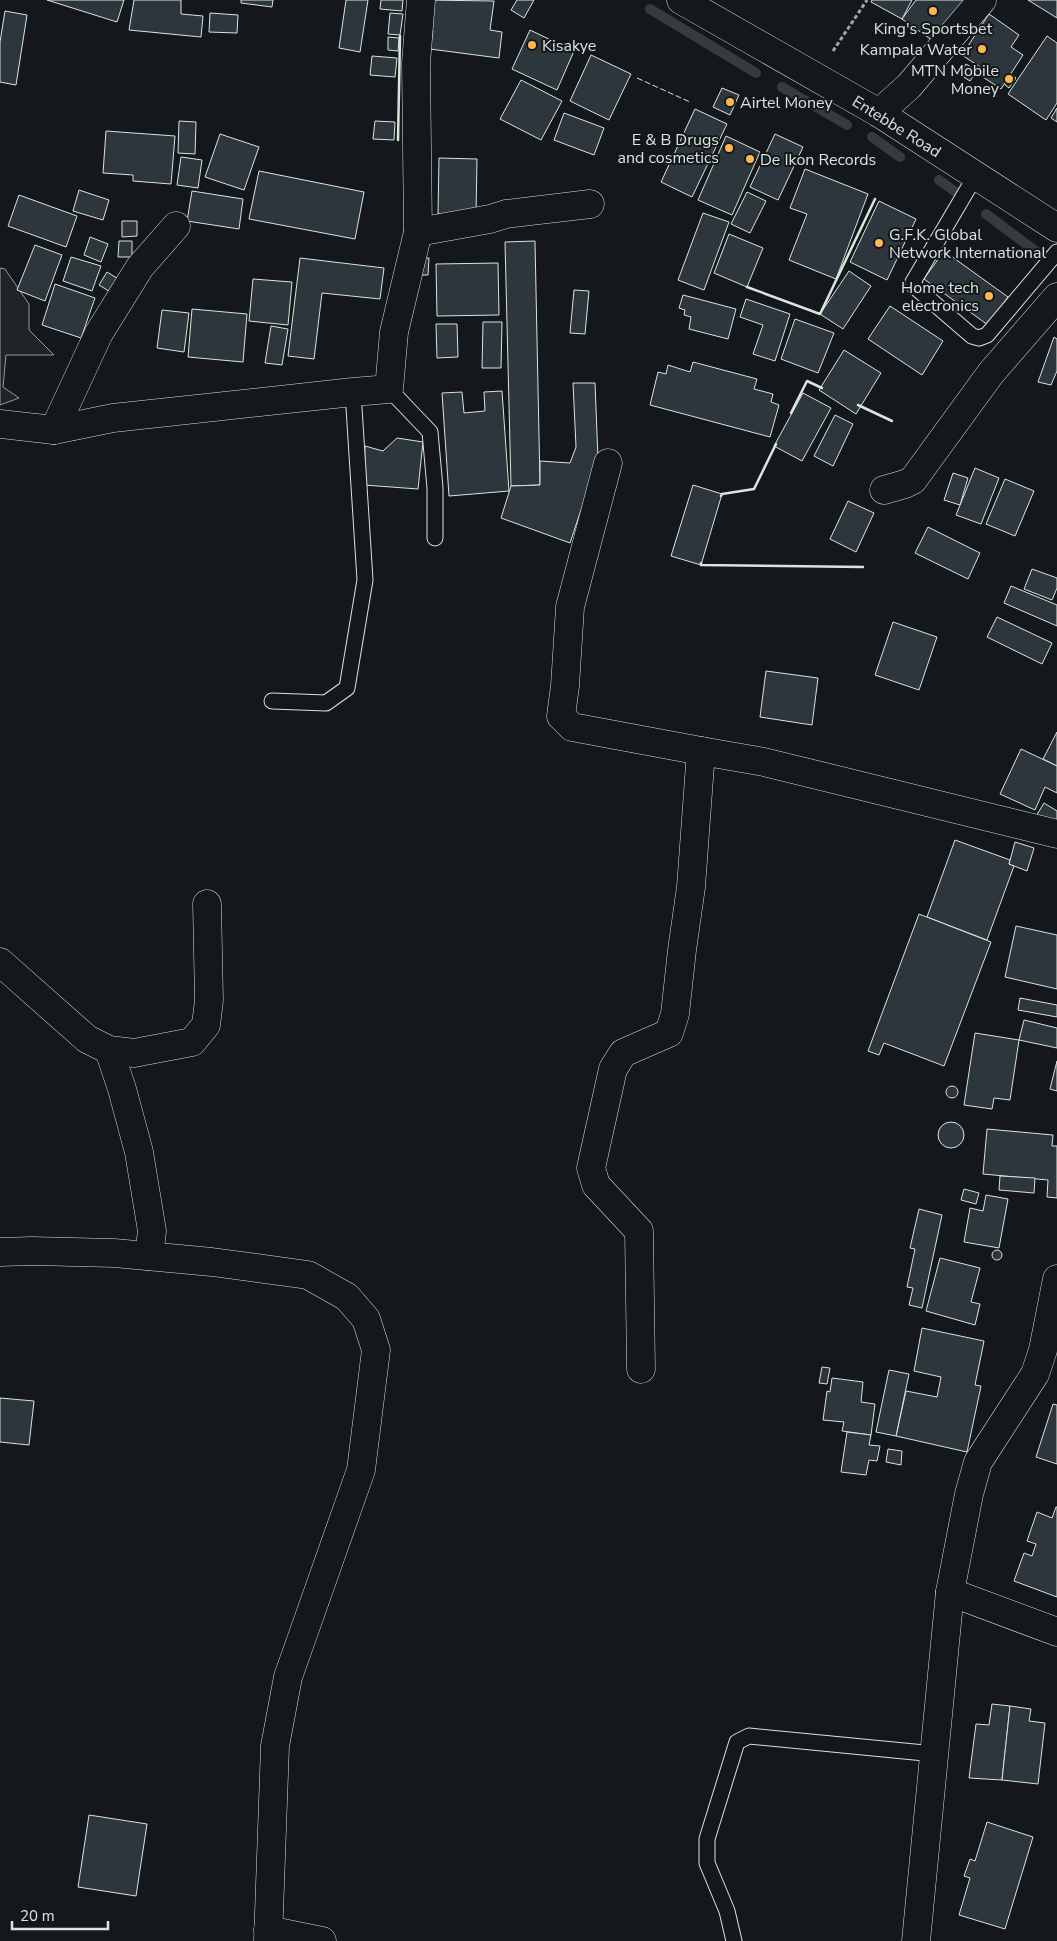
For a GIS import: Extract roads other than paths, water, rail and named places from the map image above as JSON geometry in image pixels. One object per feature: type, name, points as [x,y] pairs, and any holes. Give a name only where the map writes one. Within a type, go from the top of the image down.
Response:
[{"type":"street","points":[[0,424],[54,430],[113,418],[389,389],[394,332],[418,232],[416,64],[421,0]]},
{"type":"street","name":"Entebbe Road","points":[[681,0],[879,113],[1057,228]]},
{"type":"street","points":[[879,113],[909,86],[982,0]]},
{"type":"street","points":[[418,232],[490,219],[506,214],[590,204]]},
{"type":"street","points":[[54,430],[99,333],[140,267],[176,226]]},
{"type":"street","points":[[884,490],[913,480],[991,373],[1057,297]]},
{"type":"street","points":[[608,463],[570,607],[565,686],[561,716],[572,727],[764,762],[868,786],[1005,823],[1057,834]]},
{"type":"street","points":[[641,1369],[639,1231],[596,1185],[591,1168],[614,1069],[623,1053],[670,1033],[675,1014],[691,888],[701,751]]},
{"type":"street","points":[[0,962],[87,1039],[109,1050],[134,1053],[192,1042],[206,1024],[209,1000],[207,904]]},
{"type":"street","points":[[109,1050],[139,1152],[152,1231],[149,1256]]},
{"type":"street","points":[[0,1252],[114,1253],[212,1262],[308,1275],[347,1297],[366,1319],[376,1350],[361,1470],[288,1677],[275,1746],[268,1936],[322,1941]]},
{"type":"street","points":[[916,1941],[950,1592],[968,1494],[978,1462],[1034,1374],[1043,1350],[1057,1279]]},
{"type":"street","points":[[950,1592],[1057,1632]]},
{"type":"lane","points":[[976,175],[913,282],[914,286],[972,336],[980,338],[987,335],[1057,252]]},
{"type":"lane","points":[[389,389],[430,432],[435,488],[435,538]]},
{"type":"lane","points":[[272,701],[326,704],[348,688],[366,580],[353,392]]},
{"type":"lane","points":[[734,1941],[726,1911],[707,1863],[707,1839],[737,1742],[749,1736],[935,1754]]},
{"type":"waterway","points":[[650,9],[756,73]]},
{"type":"waterway","points":[[782,87],[847,125]]},
{"type":"waterway","points":[[872,137],[900,157]]},
{"type":"waterway","points":[[939,180],[964,198]]},
{"type":"waterway","points":[[986,214],[1050,262]]},
{"type":"place","name":"King's Sportsbet","points":[[933,11]]},
{"type":"place","name":"Kisakye","points":[[532,45]]},
{"type":"place","name":"Kampala Water","points":[[982,49]]},
{"type":"place","name":"MTN Mobile Money","points":[[1009,79]]},
{"type":"place","name":"Airtel Money","points":[[730,102]]},
{"type":"place","name":"E & B Drugs and cosmetics","points":[[729,148]]},
{"type":"place","name":"De Ikon Records","points":[[750,159]]},
{"type":"place","name":"G.F.K. Global Network International","points":[[879,243]]},
{"type":"place","name":"Home tech electronics","points":[[989,296]]}]
